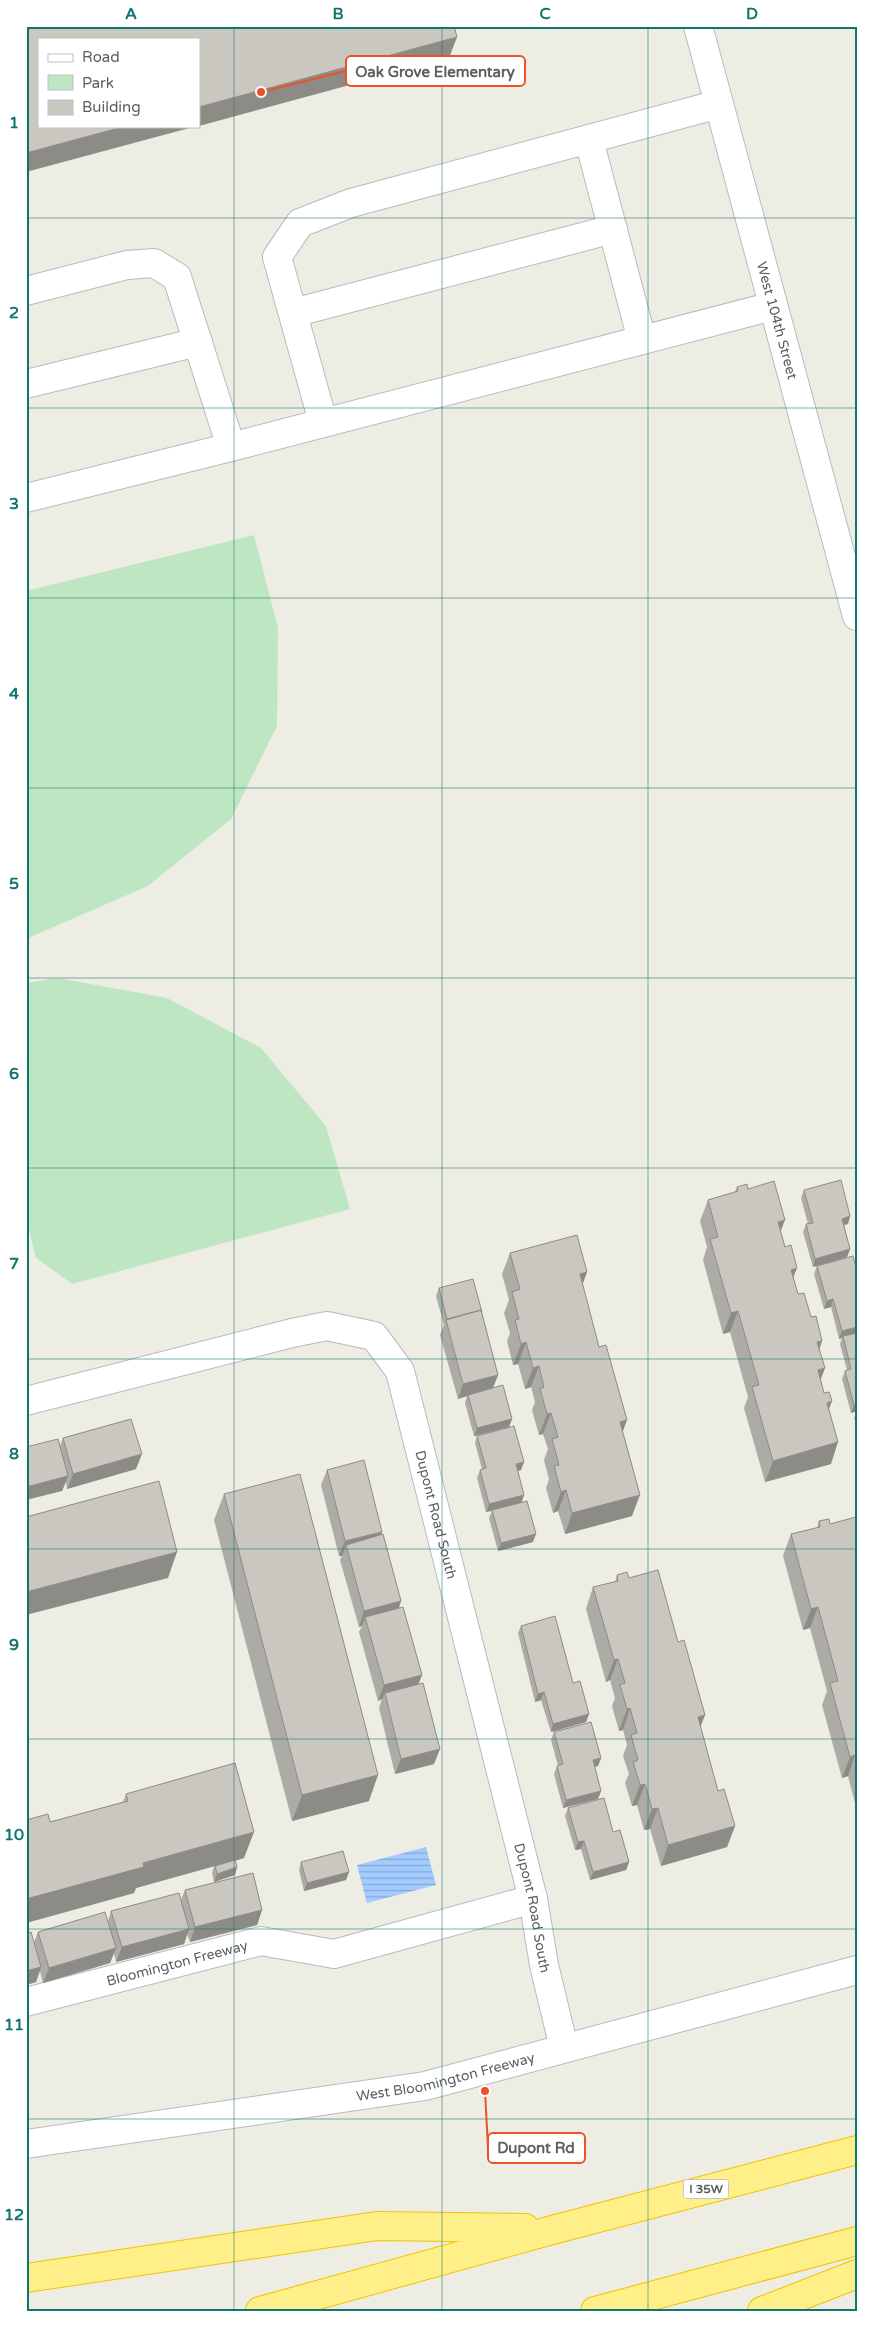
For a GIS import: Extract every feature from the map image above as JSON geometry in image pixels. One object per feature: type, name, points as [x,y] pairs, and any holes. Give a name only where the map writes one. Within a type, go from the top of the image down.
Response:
[{"type":"highway","name":"I 35W","points":[[260,2311],[556,2229],[857,2150]]},
{"type":"highway","points":[[26,2278],[377,2226],[556,2229]]},
{"type":"highway","points":[[595,2311],[857,2241]]},
{"type":"highway","points":[[762,2311],[857,2274]]},
{"type":"street","name":"West 104th Street","points":[[698,26],[857,616]]},
{"type":"street","points":[[323,422],[277,257],[300,223],[351,203],[719,104]]},
{"type":"street","points":[[589,140],[642,340]]},
{"type":"street","points":[[293,313],[612,229]]},
{"type":"street","points":[[26,291],[127,265],[154,263],[177,277],[231,447]]},
{"type":"street","points":[[26,498],[231,447],[773,306]]},
{"type":"street","points":[[26,384],[198,342]]},
{"type":"street","name":"Dupont Road South","points":[[26,1400],[327,1326],[374,1336],[400,1371],[533,1899],[544,1965],[564,2048]]},
{"type":"street","name":"Bloomington Freeway","points":[[26,2002],[261,1941],[334,1954],[533,1899]]},
{"type":"street","name":"West Bloomington Freeway","points":[[26,2144],[425,2086],[857,1970]]},
{"type":"green space","points":[[254,535],[278,628],[277,726],[231,819],[148,886],[26,939],[26,591]]},
{"type":"green space","points":[[58,978],[167,998],[261,1048],[326,1126],[350,1209],[72,1284],[36,1258],[26,1217],[26,983]]},
{"type":"water","points":[[426,1847],[436,1885],[367,1903],[357,1865]]},
{"type":"building","points":[[26,26],[454,26],[457,37],[200,107],[200,38],[38,38],[38,128],[119,128],[26,153]]},
{"type":"building","points":[[841,1180],[850,1216],[842,1219],[850,1249],[815,1259],[806,1224],[813,1223],[804,1190]]},
{"type":"building","points":[[774,1181],[785,1220],[778,1222],[785,1247],[791,1245],[797,1268],[791,1270],[798,1294],[804,1293],[811,1317],[816,1316],[822,1341],[817,1342],[825,1368],[818,1370],[824,1393],[829,1392],[832,1401],[827,1403],[838,1442],[773,1461],[752,1387],[759,1385],[738,1311],[731,1313],[710,1239],[718,1237],[708,1200],[738,1191],[737,1187],[747,1184],[748,1189]]},
{"type":"building","points":[[577,1235],[587,1272],[580,1274],[599,1347],[606,1345],[627,1420],[620,1422],[640,1495],[572,1513],[566,1490],[561,1492],[554,1466],[559,1465],[552,1439],[558,1437],[551,1413],[547,1414],[540,1389],[544,1387],[539,1366],[533,1368],[526,1342],[521,1344],[515,1320],[519,1319],[512,1292],[520,1289],[510,1253]]},
{"type":"building","points":[[853,1256],[857,1271],[857,1327],[842,1331],[833,1299],[827,1301],[817,1266]]},
{"type":"building","points":[[473,1279],[482,1312],[481,1310],[447,1319],[439,1288]]},
{"type":"building","points":[[481,1310],[498,1375],[463,1384],[446,1320]]},
{"type":"building","points":[[857,1333],[857,1404],[854,1405],[845,1371],[851,1369],[843,1336]]},
{"type":"building","points":[[503,1385],[512,1419],[477,1428],[468,1395]]},
{"type":"building","points":[[131,1419],[142,1454],[73,1474],[63,1438]]},
{"type":"building","points":[[514,1426],[524,1462],[516,1464],[524,1495],[489,1504],[480,1470],[486,1468],[477,1436]]},
{"type":"building","points":[[58,1439],[68,1476],[26,1487],[26,1447]]},
{"type":"building","points":[[364,1460],[382,1532],[345,1541],[327,1470]]},
{"type":"building","points":[[300,1474],[378,1775],[302,1795],[224,1494]]},
{"type":"building","points":[[159,1481],[177,1552],[26,1592],[26,1517]]},
{"type":"building","points":[[527,1501],[536,1534],[501,1543],[492,1510]]},
{"type":"building","points":[[856,1517],[857,1761],[855,1755],[850,1757],[830,1683],[838,1681],[818,1607],[811,1609],[791,1534],[820,1527],[819,1521],[829,1519],[830,1524]]},
{"type":"building","points":[[383,1534],[401,1601],[364,1611],[346,1545]]},
{"type":"building","points":[[658,1570],[678,1642],[684,1640],[705,1715],[698,1717],[718,1791],[724,1789],[735,1826],[668,1845],[658,1808],[652,1809],[645,1784],[640,1785],[633,1762],[638,1760],[631,1735],[637,1733],[630,1708],[627,1709],[620,1685],[625,1683],[618,1659],[614,1660],[593,1587],[618,1581],[617,1575],[627,1572],[629,1578]]},
{"type":"building","points":[[403,1607],[422,1675],[384,1685],[365,1617]]},
{"type":"building","points":[[555,1616],[573,1683],[580,1681],[589,1714],[553,1724],[544,1692],[538,1694],[521,1626]]},
{"type":"building","points":[[423,1683],[440,1749],[401,1759],[385,1693]]},
{"type":"building","points":[[591,1722],[601,1758],[593,1760],[601,1791],[566,1800],[557,1766],[563,1764],[554,1732]]},
{"type":"building","points":[[235,1763],[254,1832],[143,1863],[144,1867],[26,1899],[26,1820],[48,1814],[50,1822],[128,1801],[126,1794]]},
{"type":"building","points":[[604,1798],[613,1832],[620,1830],[629,1862],[593,1872],[584,1841],[578,1842],[568,1808]]},
{"type":"building","points":[[343,1851],[349,1872],[307,1883],[301,1862]]},
{"type":"building","points":[[235,1860],[237,1867],[217,1874],[215,1866]]},
{"type":"building","points":[[253,1873],[262,1910],[195,1927],[185,1890]]},
{"type":"building","points":[[179,1893],[189,1929],[122,1947],[111,1911]]},
{"type":"building","points":[[105,1912],[116,1948],[49,1968],[38,1932]]},
{"type":"building","points":[[31,1932],[41,1967],[26,1971],[26,1933]]},
{"type":"place","name":"Oak Grove Elementary","points":[[261,92]]},
{"type":"place","name":"Dupont Rd","points":[[485,2091]]}]
